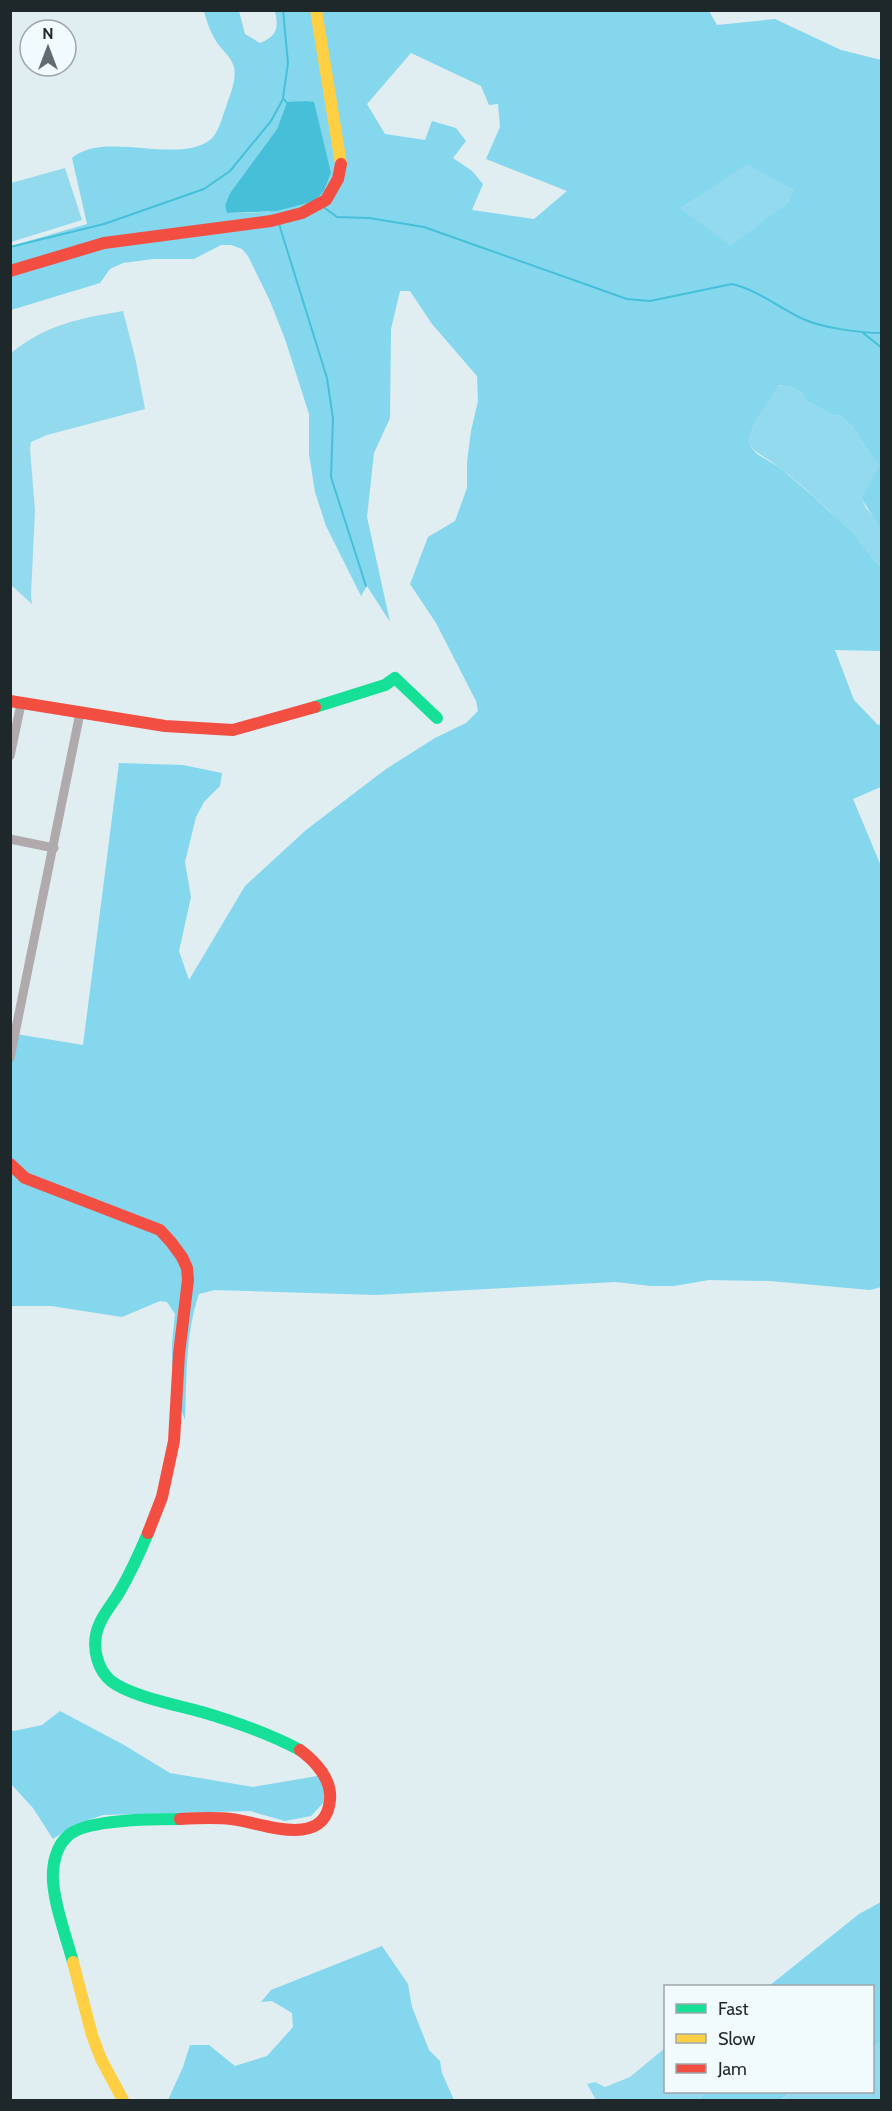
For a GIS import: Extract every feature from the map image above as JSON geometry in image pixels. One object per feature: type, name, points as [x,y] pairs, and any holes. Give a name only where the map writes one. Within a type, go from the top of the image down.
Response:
[{"type":"street","points":[[10,270],[104,243],[271,221],[302,213],[326,200],[338,179],[341,163],[316,10]]},
{"type":"street","points":[[10,756],[16,702],[165,726],[233,730],[385,685],[395,678],[437,718]]},
{"type":"street","points":[[10,1058],[80,713]]},
{"type":"street","points":[[10,840],[54,848]]},
{"type":"street","points":[[10,1164],[25,1178],[161,1231],[181,1255],[188,1276],[177,1375],[174,1440],[157,1511],[122,1588],[104,1616],[95,1636],[95,1655],[101,1670],[113,1683],[151,1697],[261,1730],[285,1740],[321,1767],[330,1789],[329,1806],[322,1819],[302,1830],[281,1829],[245,1820],[168,1819],[91,1825],[73,1832],[63,1840],[53,1864],[54,1889],[92,2035],[101,2059],[123,2100]]},
{"type":"shaded area","points":[[204,11],[239,11],[245,34],[260,43],[275,31],[277,22],[275,11],[709,11],[717,25],[775,19],[841,50],[881,60],[881,526],[861,498],[880,466],[853,427],[841,416],[833,415],[808,402],[802,393],[792,387],[778,385],[756,421],[749,445],[757,454],[779,467],[814,497],[851,532],[881,568],[881,651],[835,650],[854,700],[878,725],[881,724],[881,787],[853,799],[881,866],[881,1287],[870,1290],[770,1281],[709,1280],[674,1286],[615,1282],[376,1295],[215,1290],[199,1294],[194,1309],[188,1356],[185,1420],[172,1387],[175,1314],[167,1302],[160,1301],[122,1317],[51,1306],[11,1306],[10,1033],[83,1045],[119,763],[183,765],[222,773],[220,786],[204,802],[196,817],[185,862],[191,897],[179,951],[189,980],[245,886],[306,830],[386,769],[435,738],[466,723],[478,711],[476,701],[436,623],[410,584],[428,537],[455,521],[467,488],[467,462],[478,401],[477,376],[432,324],[410,291],[400,291],[391,329],[390,418],[374,453],[367,517],[390,622],[367,586],[361,596],[326,526],[315,492],[309,454],[309,414],[270,301],[248,256],[242,249],[231,245],[221,245],[194,259],[153,259],[123,263],[110,269],[100,283],[11,310],[11,246],[87,224],[72,158],[86,150],[102,147],[179,149],[196,147],[210,140],[216,133],[231,92],[235,72],[231,60],[213,36]],"holes":[[[411,53],[481,86],[489,105],[498,104],[500,127],[486,159],[567,191],[534,219],[472,210],[483,184],[472,171],[453,158],[466,141],[456,128],[432,121],[425,140],[385,134],[367,104]],[[306,101],[331,173],[324,191],[315,201],[267,212],[228,213],[225,205],[230,193],[277,129],[287,103]],[[747,164],[793,190],[788,202],[731,246],[681,208]]]},
{"type":"shaded area","points":[[287,102],[314,102],[331,173],[324,191],[315,201],[277,211],[227,213],[225,205],[230,193],[277,129]]},
{"type":"shaded area","points":[[747,163],[793,190],[788,202],[731,247],[681,208]]},
{"type":"shaded area","points":[[65,168],[82,220],[11,242],[11,183]]},
{"type":"shaded area","points":[[123,311],[145,409],[47,435],[31,442],[35,510],[32,604],[11,585],[11,353],[38,335],[64,324]]},
{"type":"shaded area","points":[[777,385],[792,387],[802,393],[808,402],[833,415],[841,416],[853,427],[881,466],[861,498],[881,526],[881,568],[820,502],[793,478],[749,445],[756,421]]},
{"type":"shaded area","points":[[60,1711],[124,1745],[170,1773],[253,1787],[323,1775],[326,1800],[311,1816],[285,1821],[250,1811],[103,1815],[74,1825],[53,1839],[33,1808],[11,1784],[11,1730],[42,1725]]},
{"type":"shaded area","points":[[881,1902],[881,2042],[874,2046],[874,1985],[770,1985],[859,1914]]},
{"type":"shaded area","points":[[382,1946],[408,1984],[412,2007],[429,2050],[440,2061],[442,2073],[454,2100],[168,2100],[190,2045],[209,2045],[235,2066],[267,2056],[293,2027],[292,2013],[272,2001],[261,2002],[271,1990]]},
{"type":"shaded area","points":[[881,2042],[881,2100],[781,2100],[791,2093],[874,2093],[874,2046]]},
{"type":"shaded area","points":[[664,2049],[664,2093],[705,2093],[698,2100],[596,2100],[587,2084],[595,2082],[605,2087],[630,2077]]},
{"type":"shaded area","points":[[705,2093],[790,2093],[780,2100],[698,2100]]},
{"type":"waterway","points":[[283,10],[288,63],[283,98],[287,103]]},
{"type":"waterway","points":[[10,247],[104,224],[204,189],[230,171],[271,121],[283,99]]},
{"type":"waterway","points":[[322,206],[337,217],[369,218],[424,227],[627,299],[650,301],[732,284],[751,290],[794,315],[811,322],[842,329],[882,333]]},
{"type":"waterway","points":[[279,224],[327,378],[333,419],[331,477],[366,586]]},
{"type":"waterway","points":[[863,333],[882,348]]},
{"type":"traffic: fast","points":[[315,707],[385,685],[395,678],[437,718]]},
{"type":"traffic: fast","points":[[148,1533],[128,1577],[98,1629],[95,1641],[96,1654],[106,1677],[130,1691],[240,1724],[300,1750]]},
{"type":"traffic: fast","points":[[73,1962],[58,1912],[53,1881],[54,1862],[65,1838],[79,1829],[92,1825],[123,1821],[180,1819]]},
{"type":"traffic: slow","points":[[316,10],[341,164]]},
{"type":"traffic: slow","points":[[73,1962],[92,2035],[101,2059],[123,2100]]},
{"type":"traffic: jam","points":[[10,271],[104,243],[271,221],[302,213],[326,200],[338,179],[341,164]]},
{"type":"traffic: jam","points":[[10,701],[165,726],[233,730],[315,707]]},
{"type":"traffic: jam","points":[[10,1164],[25,1178],[160,1230],[182,1257],[187,1268],[188,1280],[179,1354],[174,1441],[162,1497],[148,1533]]},
{"type":"traffic: jam","points":[[180,1819],[231,1819],[290,1830],[316,1825],[326,1816],[330,1792],[321,1771],[300,1750]]}]
